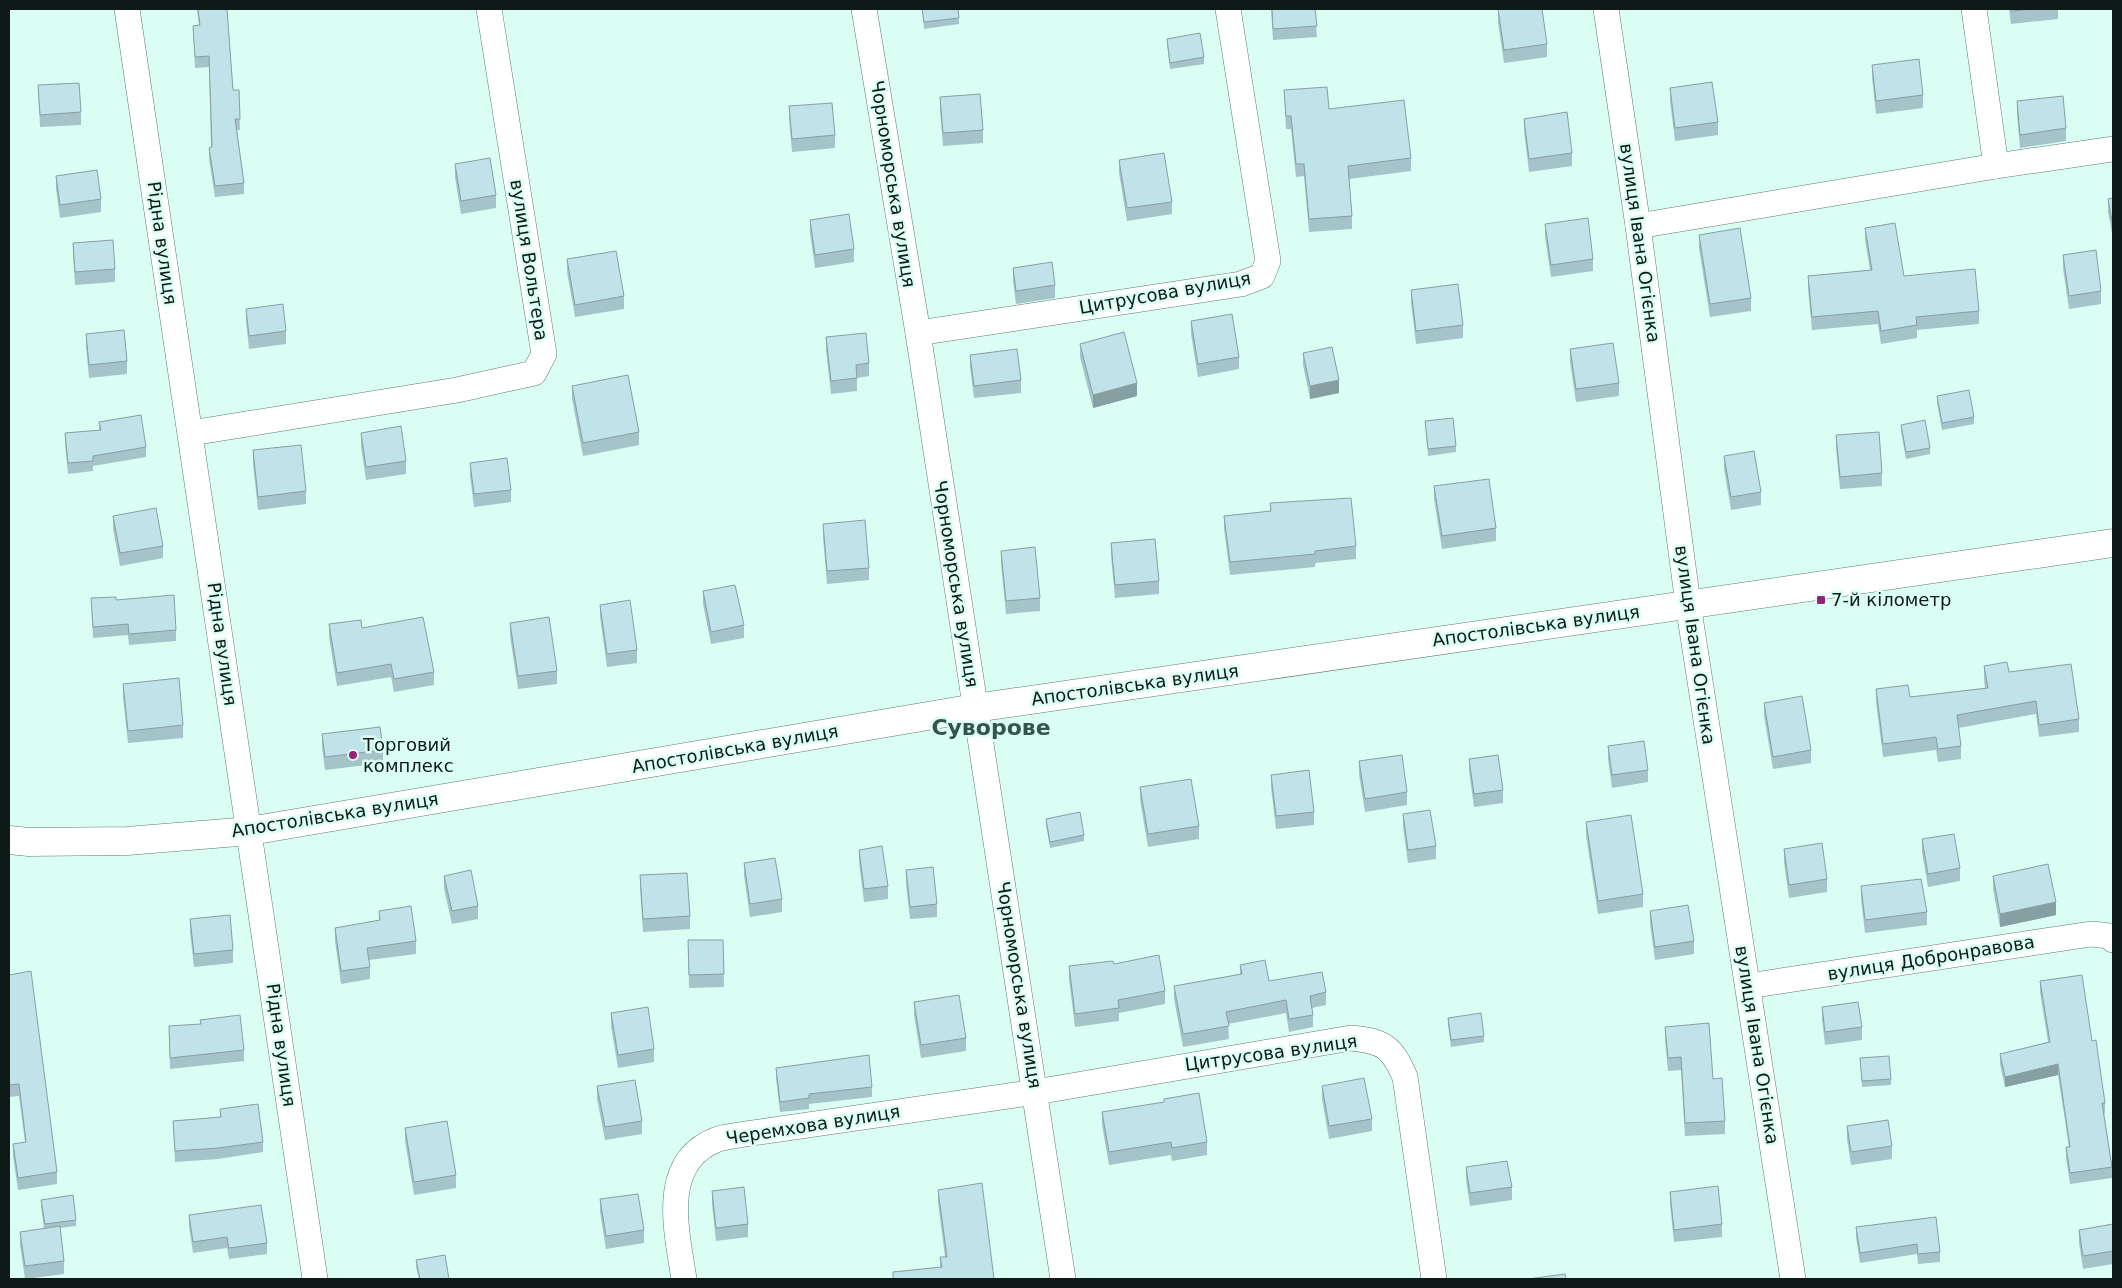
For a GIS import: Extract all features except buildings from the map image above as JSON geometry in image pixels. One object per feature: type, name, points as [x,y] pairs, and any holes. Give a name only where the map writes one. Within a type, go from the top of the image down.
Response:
[{"type":"street","name":"Рідна вулиця","points":[[128,9],[315,1279]]},
{"type":"street","name":"вулиця Вольтера","points":[[191,433],[457,390],[534,373],[544,354],[489,9]]},
{"type":"street","name":"Чорноморська вулиця","points":[[864,9],[918,334],[1036,1092],[1063,1279]]},
{"type":"street","name":"Цитрусова вулиця","points":[[918,334],[1241,284],[1262,276],[1268,261],[1228,9]]},
{"type":"street","name":"вулиця Івана Огієнка","points":[[1606,9],[1638,226],[1688,604],[1793,1279]]},
{"type":"street","points":[[1974,9],[1996,166]]},
{"type":"street","points":[[1638,226],[1996,166],[2113,149]]},
{"type":"street","name":"Апостолівська вулиця","points":[[9,840],[29,842],[127,841],[250,831],[975,708],[2113,543]]},
{"type":"street","name":"вулиця Добронравова","points":[[1748,986],[2091,934],[2110,936],[2113,940]]},
{"type":"street","name":"Цитрусова вулиця","points":[[1036,1092],[1351,1038],[1383,1045],[1396,1058],[1405,1078],[1434,1279]]},
{"type":"street","name":"Черемхова вулиця","points":[[684,1279],[674,1215],[678,1182],[691,1157],[718,1139],[1036,1092]]},
{"type":"place","name":"7-й кілометр","points":[[1821,600]]},
{"type":"place","name":"Торговий комплекс","points":[[353,755]]},
{"type":"district","name":"Суворове","points":[[991,727]]}]
